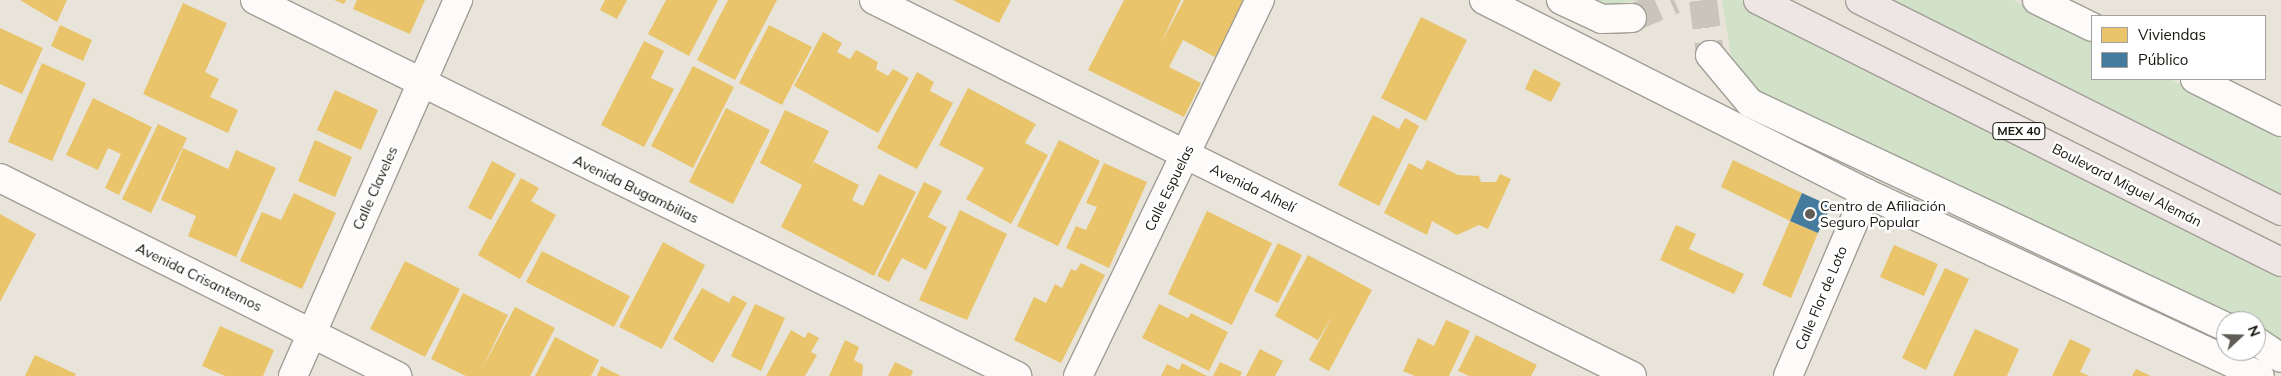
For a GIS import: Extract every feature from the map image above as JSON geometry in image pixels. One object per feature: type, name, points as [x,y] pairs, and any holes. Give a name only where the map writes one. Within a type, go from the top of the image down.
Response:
[{"type":"main road","name":"Boulevard Miguel Alemán","points":[[1758,0],[2281,262]]},
{"type":"main road","points":[[1860,0],[2281,211]]},
{"type":"street","name":"Avenida Bugambilias","points":[[255,0],[421,84],[1017,376]]},
{"type":"street","name":"Calle Claveles","points":[[293,376],[458,0]]},
{"type":"street","name":"Avenida Alhelí","points":[[874,0],[1632,376]]},
{"type":"street","name":"Calle Espuelas","points":[[1078,376],[1260,0]]},
{"type":"street","points":[[1484,0],[1866,193],[2260,376]]},
{"type":"street","points":[[1561,0],[1602,19],[1632,18]]},
{"type":"street","points":[[2037,0],[2091,27]]},
{"type":"street","points":[[1710,56],[1750,103],[2216,322]]},
{"type":"street","points":[[2197,80],[2281,122]]},
{"type":"street","name":"Avenida Crisantemos","points":[[0,178],[397,376]]},
{"type":"street","name":"Calle Flor de Loto","points":[[1788,376],[1866,193]]},
{"type":"street","points":[[2266,348],[2281,358]]},
{"type":"green space","points":[[1586,0],[1641,0],[1601,6]]},
{"type":"green space","points":[[1722,0],[1741,0],[2281,269],[2281,349],[2266,341],[2266,311],[2216,311],[2216,316],[1764,97],[1733,69]]},
{"type":"green space","points":[[1882,0],[2013,0],[2091,39],[2091,80],[2172,80],[2281,135],[2281,203]]},
{"type":"building: Viviendas","points":[[20,0],[67,0],[57,22]]},
{"type":"building: Viviendas","points":[[334,0],[346,0],[344,4]]},
{"type":"building: Viviendas","points":[[357,0],[425,0],[410,34],[353,9]]},
{"type":"building: Viviendas","points":[[605,0],[627,0],[617,19],[600,10]]},
{"type":"building: Viviendas","points":[[666,0],[718,0],[689,56],[648,34]]},
{"type":"building: Viviendas","points":[[728,0],[777,0],[735,80],[697,60]]},
{"type":"building: Viviendas","points":[[953,0],[1011,0],[999,23]]},
{"type":"building: Viviendas","points":[[1124,0],[1181,0],[1161,43],[1184,0],[1246,0],[1215,57],[1183,40],[1169,67],[1201,83],[1184,117],[1088,70]]},
{"type":"building: Viviendas","points":[[183,3],[227,23],[205,72],[219,79],[210,97],[238,110],[228,133],[143,94]]},
{"type":"building: Viviendas","points":[[1421,17],[1467,40],[1426,121],[1381,98]]},
{"type":"building: Viviendas","points":[[60,25],[92,40],[83,61],[51,46]]},
{"type":"building: Viviendas","points":[[769,25],[812,47],[782,105],[739,83]]},
{"type":"building: Viviendas","points":[[0,28],[43,48],[22,94],[0,84]]},
{"type":"building: Viviendas","points":[[823,32],[842,43],[837,52],[850,59],[856,50],[878,62],[876,69],[888,76],[893,69],[909,78],[878,133],[794,86]]},
{"type":"building: Viviendas","points":[[644,41],[664,51],[651,78],[674,89],[644,147],[601,125]]},
{"type":"building: Viviendas","points":[[42,63],[86,83],[52,161],[8,142]]},
{"type":"building: Viviendas","points":[[693,66],[734,87],[693,168],[651,146]]},
{"type":"building: Viviendas","points":[[1534,69],[1561,83],[1551,102],[1525,89]]},
{"type":"building: Viviendas","points":[[917,72],[934,82],[930,91],[953,103],[917,169],[877,148]]},
{"type":"building: Viviendas","points":[[968,88],[1036,124],[1025,143],[1048,155],[1011,224],[966,199],[984,168],[939,145]]},
{"type":"building: Viviendas","points":[[335,90],[378,110],[361,150],[317,130]]},
{"type":"building: Viviendas","points":[[93,98],[152,127],[119,195],[105,188],[121,154],[108,148],[98,170],[66,155]]},
{"type":"building: Viviendas","points":[[726,108],[770,130],[733,204],[689,182]]},
{"type":"building: Viviendas","points":[[785,110],[829,131],[809,171],[814,162],[859,185],[852,200],[863,206],[879,174],[916,192],[874,276],[781,227],[802,185],[760,163]]},
{"type":"building: Viviendas","points":[[1373,115],[1399,129],[1405,118],[1419,126],[1379,206],[1338,185]]},
{"type":"building: Viviendas","points":[[158,124],[187,138],[151,213],[122,199]]},
{"type":"building: Viviendas","points":[[315,140],[352,157],[335,197],[298,181]]},
{"type":"building: Viviendas","points":[[1059,140],[1100,161],[1058,246],[1017,226]]},
{"type":"building: Viviendas","points":[[183,148],[228,169],[236,150],[276,168],[236,257],[188,236],[196,216],[161,200]]},
{"type":"building: Viviendas","points":[[1427,160],[1458,175],[1479,176],[1481,182],[1496,182],[1500,174],[1511,179],[1488,229],[1479,225],[1457,235],[1432,221],[1427,235],[1384,213],[1409,163],[1422,170]]},
{"type":"building: Viviendas","points":[[1733,160],[1802,193],[1790,221],[1721,187]]},
{"type":"building: Viviendas","points":[[492,161],[516,174],[491,220],[468,208]]},
{"type":"building: Viviendas","points":[[1104,163],[1147,182],[1109,268],[1066,248],[1076,226],[1086,230],[1097,207],[1086,203]]},
{"type":"building: Viviendas","points":[[521,178],[539,188],[531,201],[556,215],[520,279],[478,255]]},
{"type":"building: Viviendas","points":[[924,182],[942,191],[928,217],[947,227],[926,270],[902,258],[889,282],[877,276]]},
{"type":"building: Viviendas","points":[[294,193],[336,213],[302,289],[240,261],[262,212],[281,220]]},
{"type":"building: Viviendas","points":[[960,210],[1007,234],[967,320],[919,300]]},
{"type":"building: Viviendas","points":[[1207,211],[1272,243],[1232,325],[1168,294]]},
{"type":"building: Viviendas","points":[[0,214],[36,234],[0,302]]},
{"type":"building: Viviendas","points":[[1790,221],[1818,233],[1791,298],[1762,285]]},
{"type":"building: Viviendas","points":[[1676,225],[1696,234],[1689,249],[1744,274],[1734,294],[1660,260]]},
{"type":"building: Viviendas","points":[[663,242],[705,265],[662,349],[619,327]]},
{"type":"building: Viviendas","points":[[1278,243],[1302,255],[1278,303],[1254,291]]},
{"type":"building: Viviendas","points":[[1894,245],[1938,264],[1924,296],[1880,277]]},
{"type":"building: Viviendas","points":[[542,251],[630,296],[614,327],[526,282]]},
{"type":"building: Viviendas","points":[[1308,255],[1372,290],[1329,371],[1309,360],[1333,315],[1318,340],[1275,316]]},
{"type":"building: Viviendas","points":[[405,261],[460,289],[425,357],[370,329]]},
{"type":"building: Viviendas","points":[[1081,263],[1105,275],[1061,363],[1014,340],[1034,297],[1046,303],[1055,284],[1062,288],[1071,269],[1076,271]]},
{"type":"building: Viviendas","points":[[1945,268],[1969,279],[1926,370],[1902,358]]},
{"type":"building: Viviendas","points":[[702,288],[729,303],[733,295],[747,303],[713,363],[673,339]]},
{"type":"building: Viviendas","points":[[463,293],[508,315],[482,369],[515,307],[555,328],[530,376],[466,376],[431,359]]},
{"type":"building: Viviendas","points":[[755,304],[785,318],[761,371],[731,356]]},
{"type":"building: Viviendas","points":[[1159,304],[1188,318],[1191,313],[1228,332],[1209,371],[1142,338]]},
{"type":"building: Viviendas","points":[[1446,320],[1470,331],[1449,376],[1415,376],[1403,371],[1418,338],[1434,346]]},
{"type":"building: Viviendas","points":[[220,326],[274,350],[263,376],[225,376],[202,366]]},
{"type":"building: Viviendas","points":[[1975,329],[2019,349],[2007,376],[1953,376]]},
{"type":"building: Viviendas","points":[[791,330],[805,338],[808,332],[819,338],[811,352],[817,355],[805,376],[766,376]]},
{"type":"building: Viviendas","points":[[1476,335],[1537,365],[1531,376],[1469,376],[1458,371]]},
{"type":"building: Viviendas","points":[[555,337],[599,360],[591,376],[535,376]]},
{"type":"building: Viviendas","points":[[2070,339],[2091,349],[2080,372],[2089,376],[2052,376]]},
{"type":"building: Viviendas","points":[[845,340],[859,347],[854,360],[863,365],[862,376],[829,376]]},
{"type":"building: Viviendas","points":[[1260,349],[1283,361],[1275,376],[1246,376]]},
{"type":"building: Viviendas","points":[[35,355],[76,374],[75,376],[25,376]]},
{"type":"building: Viviendas","points":[[895,362],[913,371],[911,376],[888,376]]},
{"type":"building: Viviendas","points":[[1220,362],[1242,372],[1240,376],[1213,376]]},
{"type":"building: Viviendas","points":[[1182,363],[1207,376],[1161,376],[1167,364],[1179,370]]},
{"type":"building: Viviendas","points":[[601,366],[621,376],[597,376]]},
{"type":"building: Viviendas","points":[[2136,369],[2151,376],[2132,376]]},
{"type":"building: Público","name":"Centro de Afiliación Seguro Popular","points":[[1802,193],[1831,206],[1818,233],[1790,221]]},
{"type":"tunnel","points":[[1632,18],[1674,0]]},
{"type":"tunnel","points":[[1703,0],[1710,55]]},
{"type":"place","name":"Centro de Afiliación Seguro Popular","points":[[1810,214]]}]
